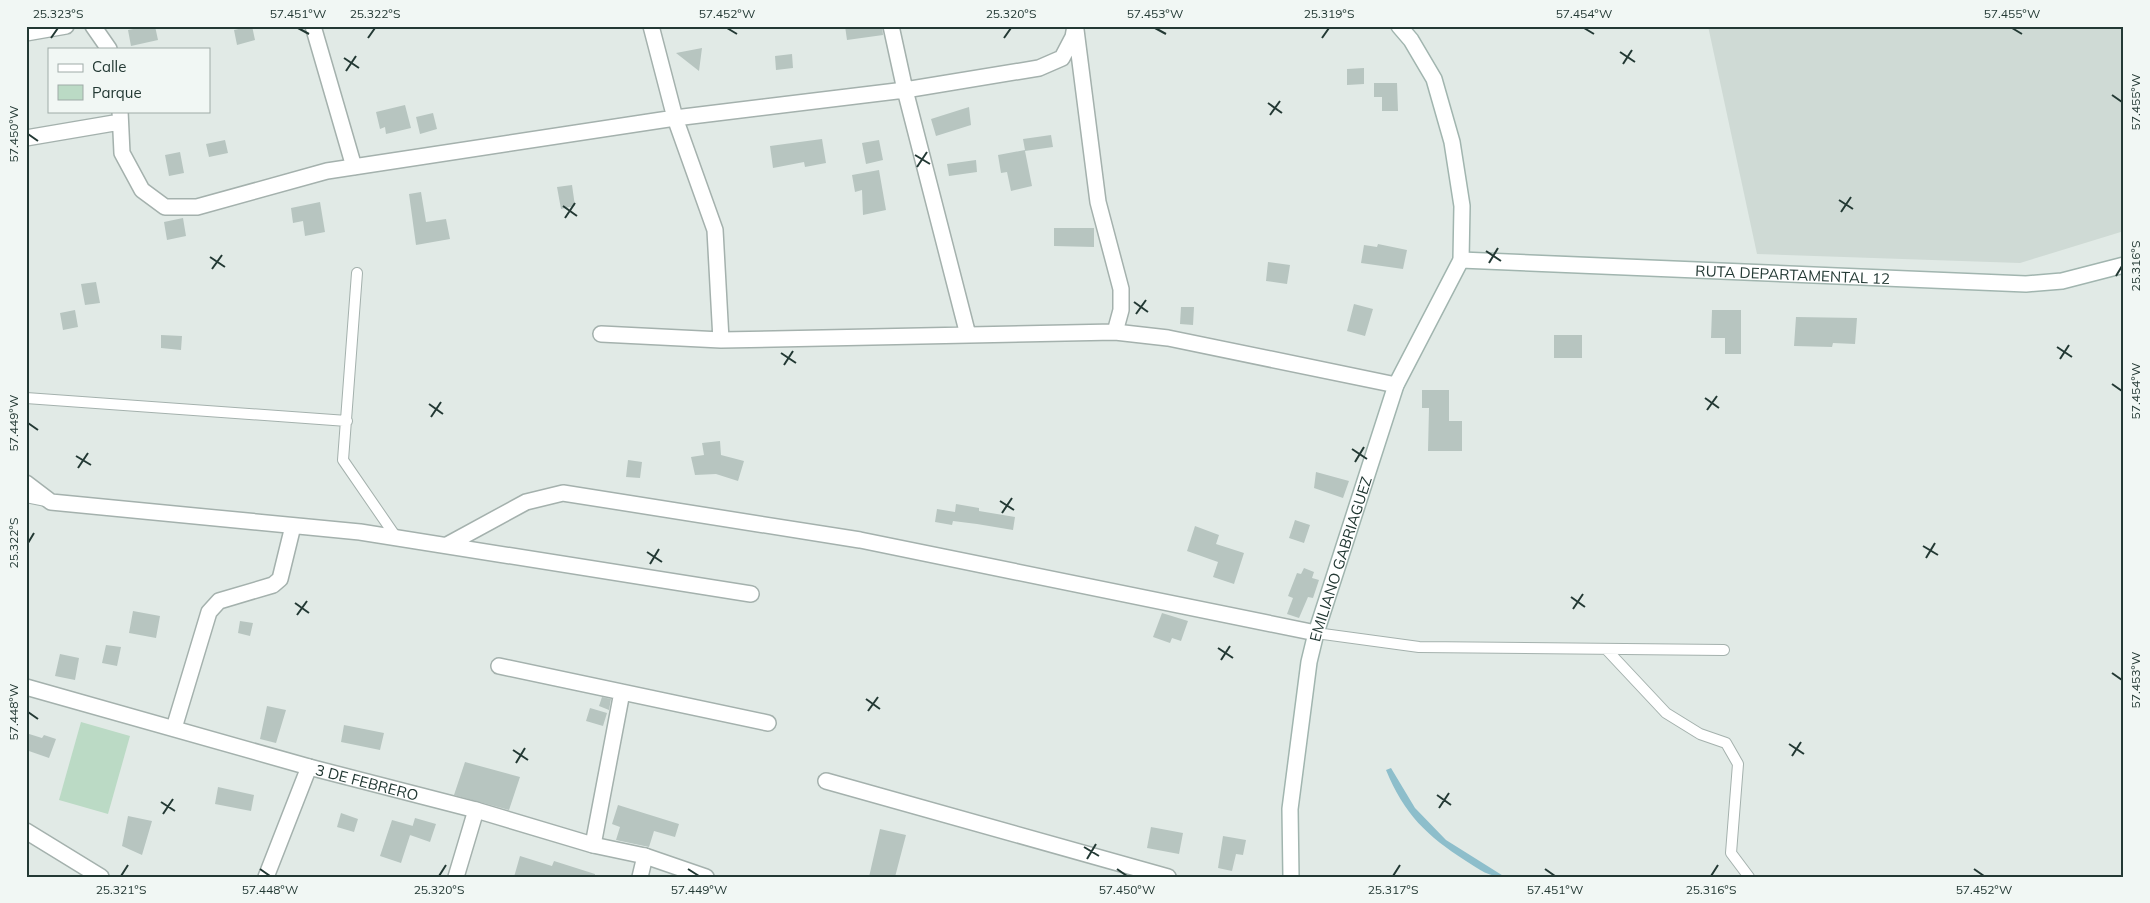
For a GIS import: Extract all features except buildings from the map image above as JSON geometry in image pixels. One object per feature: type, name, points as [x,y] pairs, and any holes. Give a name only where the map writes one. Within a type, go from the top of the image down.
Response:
[{"type":"street","points":[[26,34],[66,26]]},
{"type":"street","points":[[94,26],[108,48]]},
{"type":"street","points":[[312,26],[354,167]]},
{"type":"street","points":[[651,26],[675,118],[715,230],[721,340]]},
{"type":"street","points":[[892,26],[905,90],[968,335]]},
{"type":"street","points":[[26,138],[120,117],[122,153],[142,190],[165,207],[197,207],[327,171],[675,118],[905,90],[1039,68],[1062,58],[1073,37],[1075,26]]},
{"type":"street","points":[[1075,26],[1098,202],[1121,290],[1121,310],[1115,332]]},
{"type":"street","points":[[1399,26],[1412,40],[1434,80],[1452,142],[1462,206],[1461,260]]},
{"type":"street","name":"RUTA DEPARTAMENTAL 12","points":[[1461,260],[2026,284],[2062,281],[2124,266]]},
{"type":"street","name":"EMILIANO GABRIAGUEZ","points":[[1291,877],[1290,809],[1309,662],[1316,633],[1396,385],[1461,260]]},
{"type":"street","points":[[601,334],[721,340],[1115,332],[1168,338],[1396,385]]},
{"type":"street","points":[[26,483],[52,502],[396,537],[751,594]]},
{"type":"street","points":[[447,544],[526,502],[563,493],[860,540],[1316,633]]},
{"type":"street","points":[[174,728],[209,612],[219,601],[273,585],[280,579],[293,526]]},
{"type":"street","points":[[499,666],[768,723]]},
{"type":"street","name":"3 DE FEBRERO","points":[[26,687],[310,767],[476,810],[593,845],[645,856],[706,877]]},
{"type":"street","points":[[593,845],[622,692]]},
{"type":"street","points":[[266,877],[310,767]]},
{"type":"street","points":[[826,780],[1168,877]]},
{"type":"street","points":[[456,877],[476,810]]},
{"type":"street","points":[[26,831],[101,877]]},
{"type":"street","points":[[640,877],[645,856]]},
{"type":"lane","points":[[357,273],[343,460],[396,537]]},
{"type":"lane","points":[[26,398],[347,421]]},
{"type":"lane","points":[[26,497],[52,502]]},
{"type":"lane","points":[[1316,633],[1419,648],[1724,650]]},
{"type":"lane","points":[[1606,650],[1666,713],[1700,734],[1726,743],[1738,764],[1730,852],[1749,877]]},
{"type":"shaded area","points":[[1708,26],[2124,26],[2124,231],[2020,263],[1757,254]]},
{"type":"green space","points":[[81,722],[130,736],[108,814],[59,800]]},
{"type":"water","points":[[1391,768],[1415,808],[1446,840],[1505,877],[1494,876],[1480,870],[1452,852],[1428,833],[1409,812],[1393,786],[1386,770]]}]
